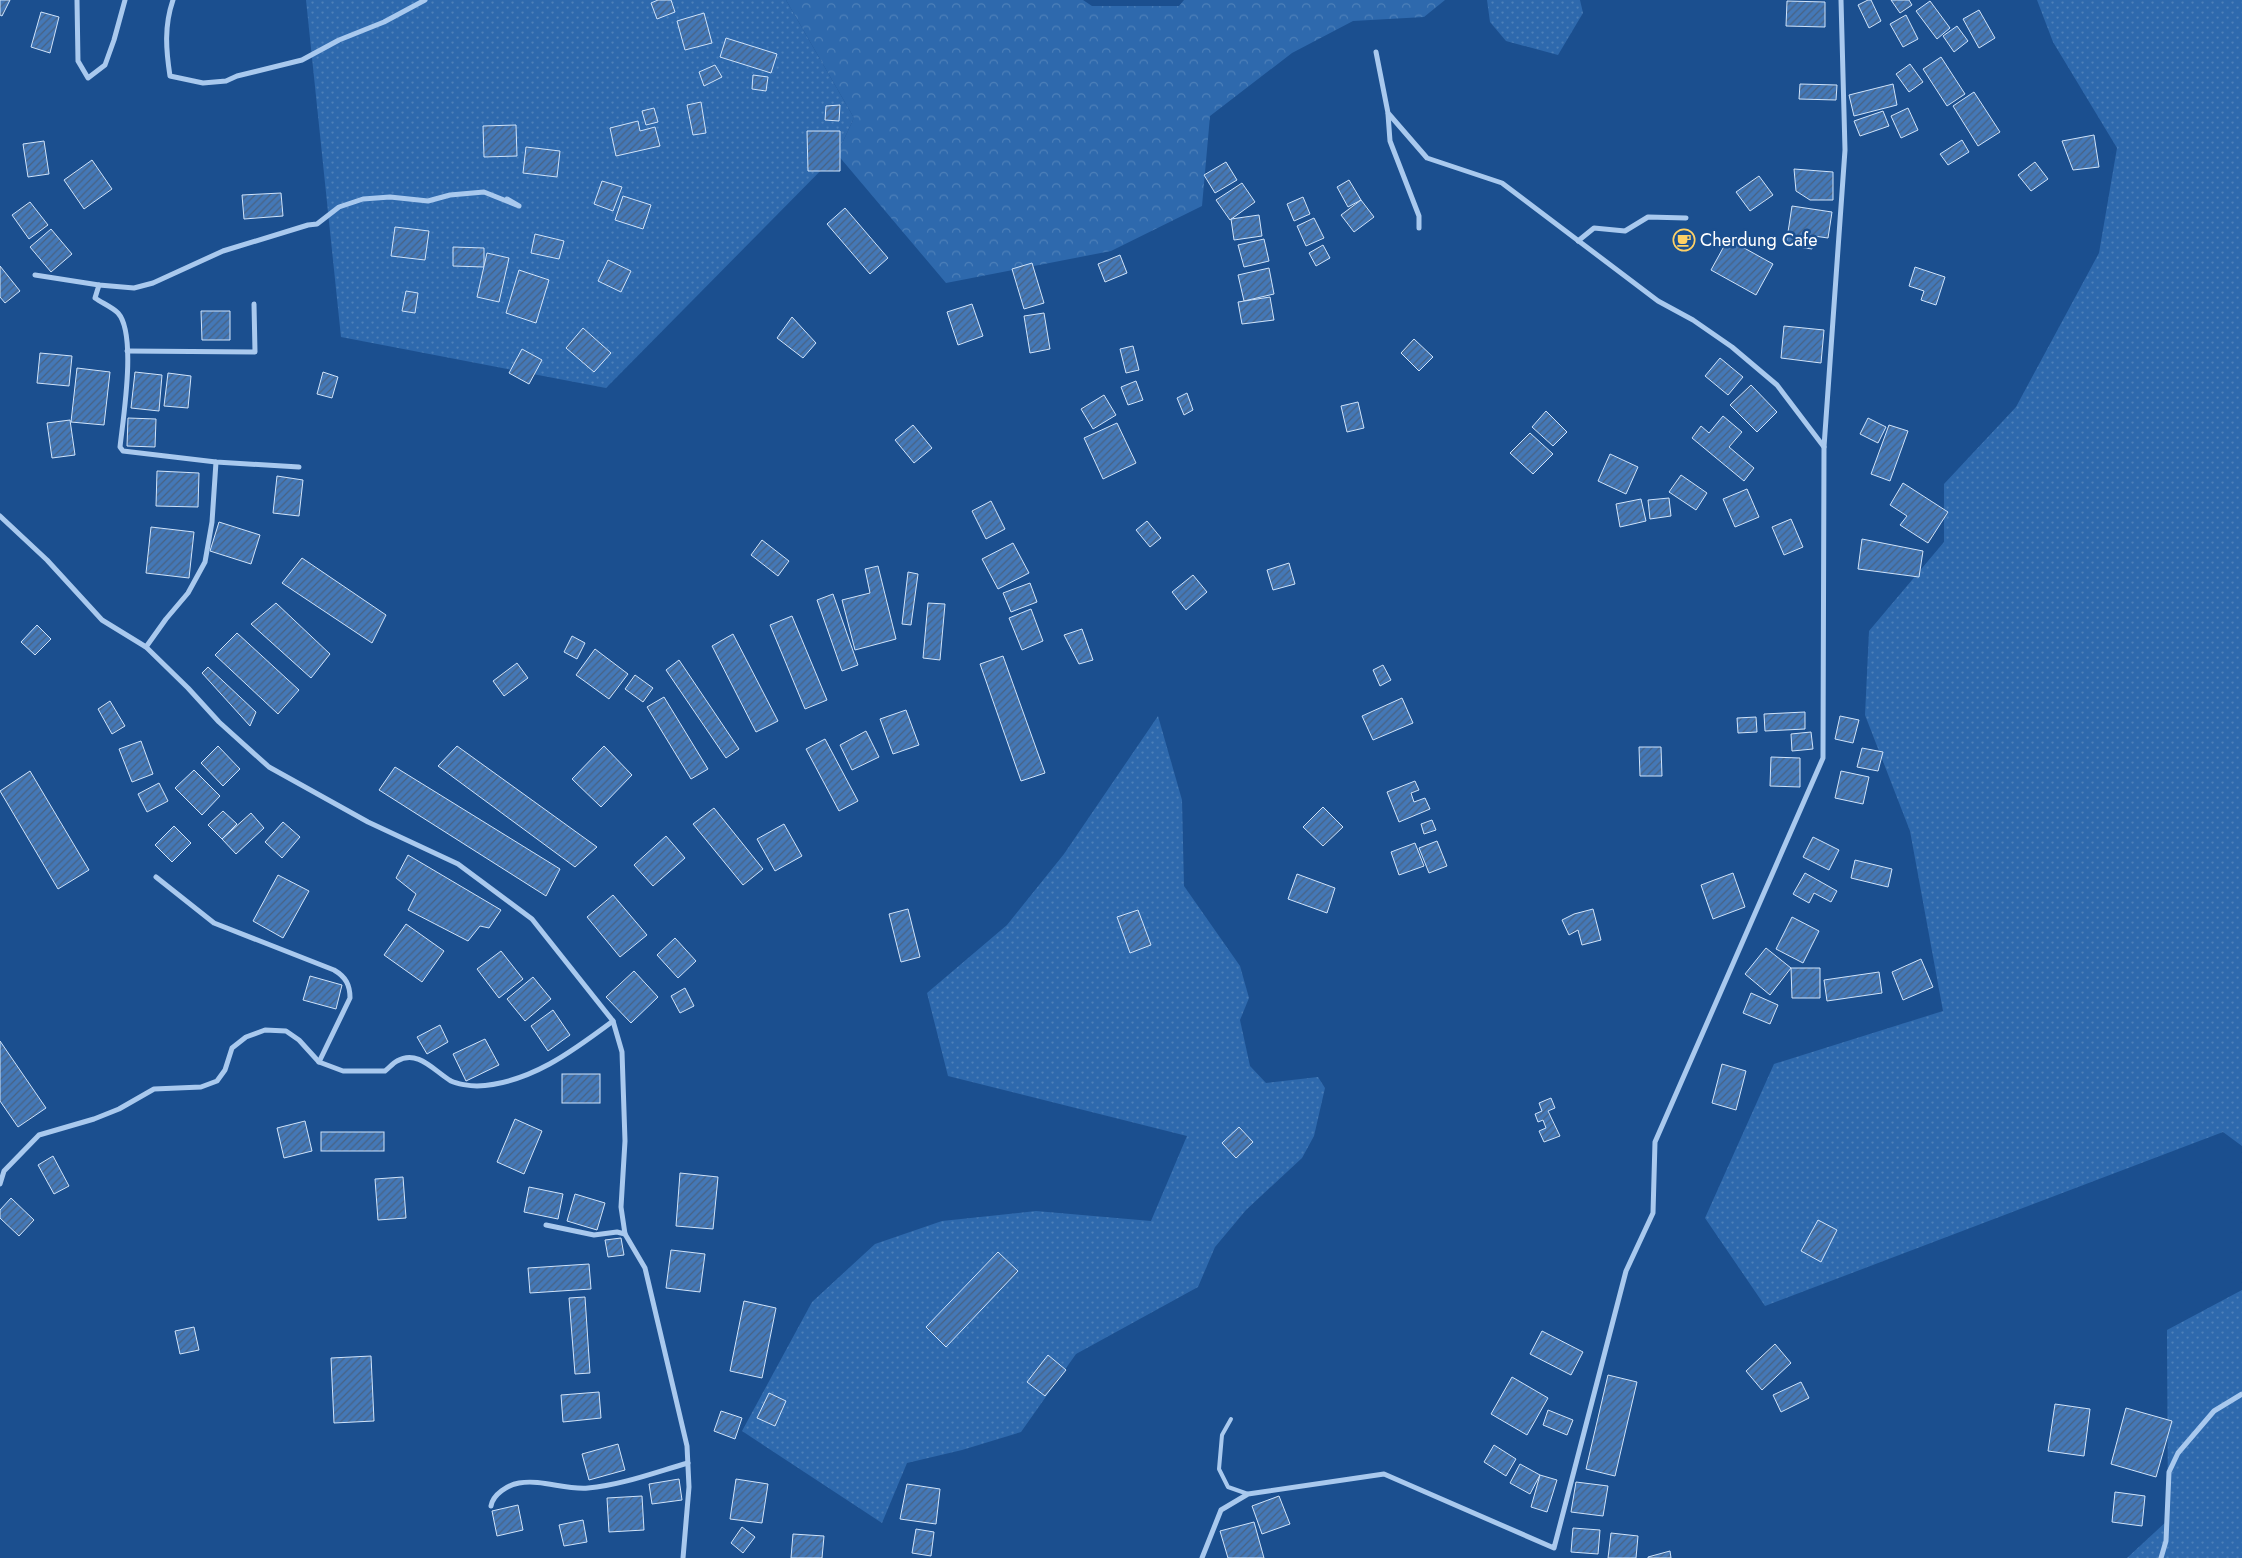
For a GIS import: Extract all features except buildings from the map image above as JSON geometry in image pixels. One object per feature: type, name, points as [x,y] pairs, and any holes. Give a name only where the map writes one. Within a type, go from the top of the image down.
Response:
[{"type":"street","points":[[77,0],[78,61],[88,78],[105,65],[125,0]]},
{"type":"street","points":[[174,0],[168,14],[165,47],[170,76],[202,83],[226,81],[237,76],[302,60],[339,40],[384,22],[424,0]]},
{"type":"street","points":[[1202,1558],[1221,1510],[1248,1494],[1384,1474],[1554,1548],[1626,1270],[1653,1213],[1655,1142],[1823,758],[1824,447],[1845,150],[1841,0]]},
{"type":"street","points":[[1376,52],[1388,113],[1390,141],[1419,216],[1420,228]]},
{"type":"street","points":[[1388,113],[1427,158],[1502,183],[1658,301],[1693,320],[1758,368],[1777,385],[1824,447]]},
{"type":"street","points":[[35,275],[99,285],[134,288],[153,283],[223,252],[308,225],[317,224],[339,207],[363,199],[390,197],[428,201],[450,195],[484,192],[519,206],[507,199]]},
{"type":"street","points":[[1578,241],[1594,228],[1625,231],[1648,217],[1686,218]]},
{"type":"street","points":[[99,285],[95,298],[119,314],[126,337],[128,369],[120,447],[123,451],[216,462],[299,467]]},
{"type":"street","points":[[127,351],[254,352],[254,304]]},
{"type":"street","points":[[146,648],[166,619],[188,593],[205,562],[212,522],[216,462]]},
{"type":"street","points":[[0,516],[47,560],[102,620],[146,648],[188,688],[219,722],[269,767],[368,822],[458,864],[532,919],[613,1021],[622,1052],[625,1141],[621,1207],[625,1234],[645,1268],[687,1446],[689,1487],[683,1558]]},
{"type":"street","points":[[156,877],[214,923],[334,970],[344,976],[350,989],[350,998],[318,1062]]},
{"type":"street","points":[[0,1184],[4,1171],[39,1135],[94,1119],[120,1109],[154,1088],[201,1087],[217,1082],[225,1070],[232,1048],[246,1037],[265,1030],[286,1031],[299,1040],[318,1062],[343,1071],[386,1071],[397,1060],[413,1057],[432,1065],[451,1081],[475,1086],[506,1082],[544,1067],[575,1050],[613,1021]]},
{"type":"street","points":[[546,1225],[594,1235],[618,1232],[625,1234]]},
{"type":"street","points":[[2161,1558],[2166,1541],[2169,1472],[2178,1453],[2214,1411],[2242,1394]]},
{"type":"street","points":[[491,1506],[492,1500],[503,1489],[519,1483],[541,1483],[566,1488],[588,1488],[621,1482],[688,1463]]},
{"type":"lane","points":[[1231,1419],[1222,1435],[1219,1468],[1228,1487],[1248,1494]]},
{"type":"green space","points":[[306,0],[786,0],[854,118],[837,154],[606,388],[341,337]]},
{"type":"green space","points":[[786,0],[1083,0],[1092,6],[1179,6],[1184,0],[1445,0],[1424,17],[1353,21],[1292,53],[1210,116],[1202,206],[1111,251],[946,283],[837,154],[854,118]]},
{"type":"green space","points":[[1487,0],[1580,0],[1583,13],[1558,55],[1506,41],[1490,22]]},
{"type":"green space","points":[[2037,0],[2242,0],[2242,1146],[2223,1132],[1765,1306],[1705,1218],[1774,1064],[1943,1011],[1910,831],[1865,715],[1869,631],[1944,542],[1944,484],[2016,407],[2099,253],[2117,148],[2053,42]]},
{"type":"green space","points":[[1158,716],[1182,800],[1184,886],[1240,966],[1249,998],[1240,1020],[1250,1066],[1266,1083],[1318,1077],[1325,1088],[1314,1136],[1302,1158],[1246,1210],[1215,1247],[1198,1287],[1076,1354],[1021,1432],[962,1450],[907,1463],[882,1523],[742,1431],[812,1302],[875,1244],[942,1221],[1036,1211],[1151,1221],[1187,1136],[948,1076],[927,993],[1007,925],[1064,854]]},
{"type":"green space","points":[[2242,1290],[2242,1558],[2127,1558],[2168,1520],[2167,1330]]},
{"type":"place","name":"Cherdung Cafe","points":[[1684,240]]}]
